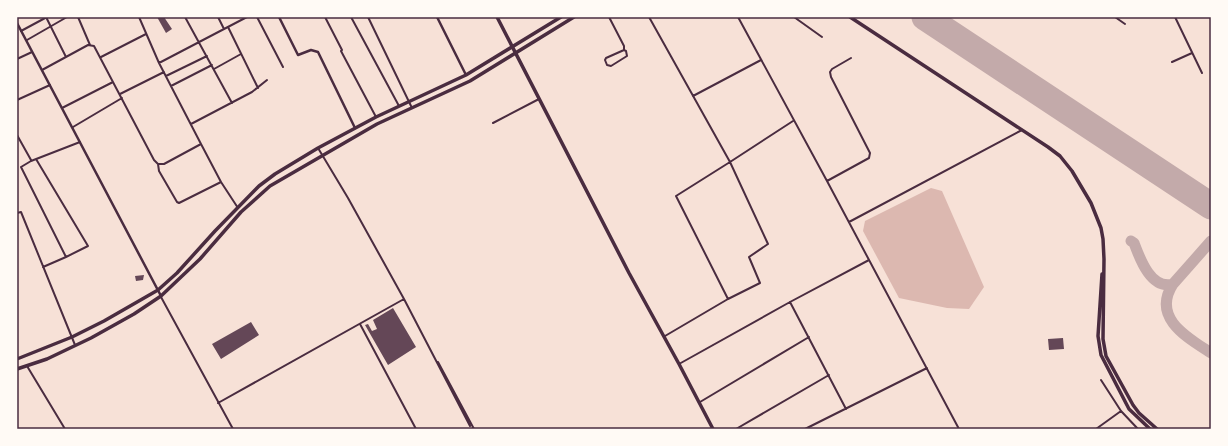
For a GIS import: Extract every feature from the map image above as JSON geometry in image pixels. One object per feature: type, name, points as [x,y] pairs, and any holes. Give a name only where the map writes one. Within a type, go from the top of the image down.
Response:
[{"type":"main road","points":[[498,17],[512,48],[629,273],[713,429]]},
{"type":"main road","points":[[17,359],[72,337],[104,321],[158,290],[177,273],[237,208],[267,180],[318,148],[355,128],[466,75],[561,17]]},
{"type":"main road","points":[[17,370],[75,346],[134,314],[161,296],[200,259],[241,212],[270,186],[378,124],[470,81],[574,17]]},
{"type":"main road","points":[[850,17],[1060,156],[1072,171],[1091,203],[1101,228],[1104,259],[1102,339],[1106,356],[1133,405],[1157,429]]},
{"type":"main road","points":[[1104,259],[1100,285],[1098,336],[1101,355],[1129,409],[1150,429]]},
{"type":"street","points":[[21,31],[47,17],[66,57]]},
{"type":"street","points":[[27,40],[67,17]]},
{"type":"street","points":[[78,17],[90,45],[94,46],[101,58],[154,160],[158,164],[159,171],[177,202],[179,203],[221,182]]},
{"type":"street","points":[[139,17],[159,64],[221,182],[241,212]]},
{"type":"street","points":[[185,17],[232,103]]},
{"type":"street","points":[[218,17],[224,29]]},
{"type":"street","points":[[159,64],[247,17]]},
{"type":"street","points":[[257,17],[283,67]]},
{"type":"street","points":[[279,17],[298,55],[311,50],[318,52],[355,128]]},
{"type":"street","points":[[326,17],[342,50],[341,51],[376,117]]},
{"type":"street","points":[[352,17],[399,106]]},
{"type":"street","points":[[368,17],[394,68],[412,108]]},
{"type":"street","points":[[437,17],[466,75]]},
{"type":"street","points":[[609,17],[627,54],[626,58],[611,66],[607,65],[605,60],[606,58],[624,50]]},
{"type":"street","points":[[649,17],[730,162],[768,244],[749,257],[760,283],[728,299],[664,336]]},
{"type":"street","points":[[738,17],[959,429]]},
{"type":"street","points":[[794,17],[822,37]]},
{"type":"street","points":[[1115,17],[1125,24]]},
{"type":"street","points":[[1175,17],[1202,73]]},
{"type":"street","points":[[17,23],[233,429]]},
{"type":"street","points":[[228,27],[258,88]]},
{"type":"street","points":[[101,58],[146,34]]},
{"type":"street","points":[[42,70],[90,45]]},
{"type":"street","points":[[17,59],[32,52]]},
{"type":"street","points":[[1172,62],[1192,53]]},
{"type":"street","points":[[214,69],[241,54]]},
{"type":"street","points":[[166,76],[207,56]]},
{"type":"street","points":[[827,181],[869,158],[870,156],[870,153],[830,72],[832,69],[851,58]]},
{"type":"street","points":[[693,96],[761,60]]},
{"type":"street","points":[[171,86],[212,65]]},
{"type":"street","points":[[120,94],[164,72]]},
{"type":"street","points":[[191,124],[258,88],[267,80]]},
{"type":"street","points":[[62,108],[113,82]]},
{"type":"street","points":[[17,100],[50,85]]},
{"type":"street","points":[[73,127],[122,98]]},
{"type":"street","points":[[493,123],[539,99]]},
{"type":"street","points":[[728,299],[676,196],[793,121]]},
{"type":"street","points":[[849,222],[1022,130]]},
{"type":"street","points":[[17,135],[31,161]]},
{"type":"street","points":[[66,257],[21,168],[31,161],[80,142]]},
{"type":"street","points":[[158,164],[164,164],[201,144]]},
{"type":"street","points":[[318,148],[348,198],[474,429]]},
{"type":"street","points":[[36,159],[88,245],[88,247],[43,267]]},
{"type":"street","points":[[17,213],[21,212],[75,346]]},
{"type":"street","points":[[679,364],[869,260]]},
{"type":"street","points":[[218,403],[404,299]]},
{"type":"street","points":[[404,299],[470,426]]},
{"type":"street","points":[[790,302],[846,409]]},
{"type":"street","points":[[360,324],[416,429]]},
{"type":"street","points":[[699,402],[809,337]]},
{"type":"street","points":[[27,366],[64,429]]},
{"type":"street","points":[[805,429],[927,368]]},
{"type":"street","points":[[736,429],[829,375]]},
{"type":"street","points":[[1101,380],[1120,411],[1138,429]]},
{"type":"street","points":[[1096,429],[1120,411]]},
{"type":"shaded area","points":[[931,188],[942,191],[984,287],[969,309],[947,308],[899,298],[863,231],[865,221]]},
{"type":"building","points":[[157,17],[164,17],[172,29],[166,33]]},
{"type":"building","points":[[144,275],[143,280],[136,281],[135,276]]},
{"type":"building","points":[[393,308],[416,347],[388,365],[365,325],[368,324],[372,331],[377,329],[373,320]]},
{"type":"building","points":[[251,322],[259,335],[221,359],[212,344]]},
{"type":"building","points":[[1063,338],[1064,349],[1049,350],[1048,339]]},
{"type":"taxiway","points":[[1202,201],[1211,209]]},
{"type":"taxiway","points":[[1131,241],[1134,243],[1143,265],[1153,278],[1165,285],[1173,284]]},
{"type":"taxiway","points":[[1211,241],[1173,284],[1167,296],[1166,307],[1169,317],[1175,326],[1192,341],[1211,353]]},
{"type":"runway","points":[[925,17],[1211,206]]}]
